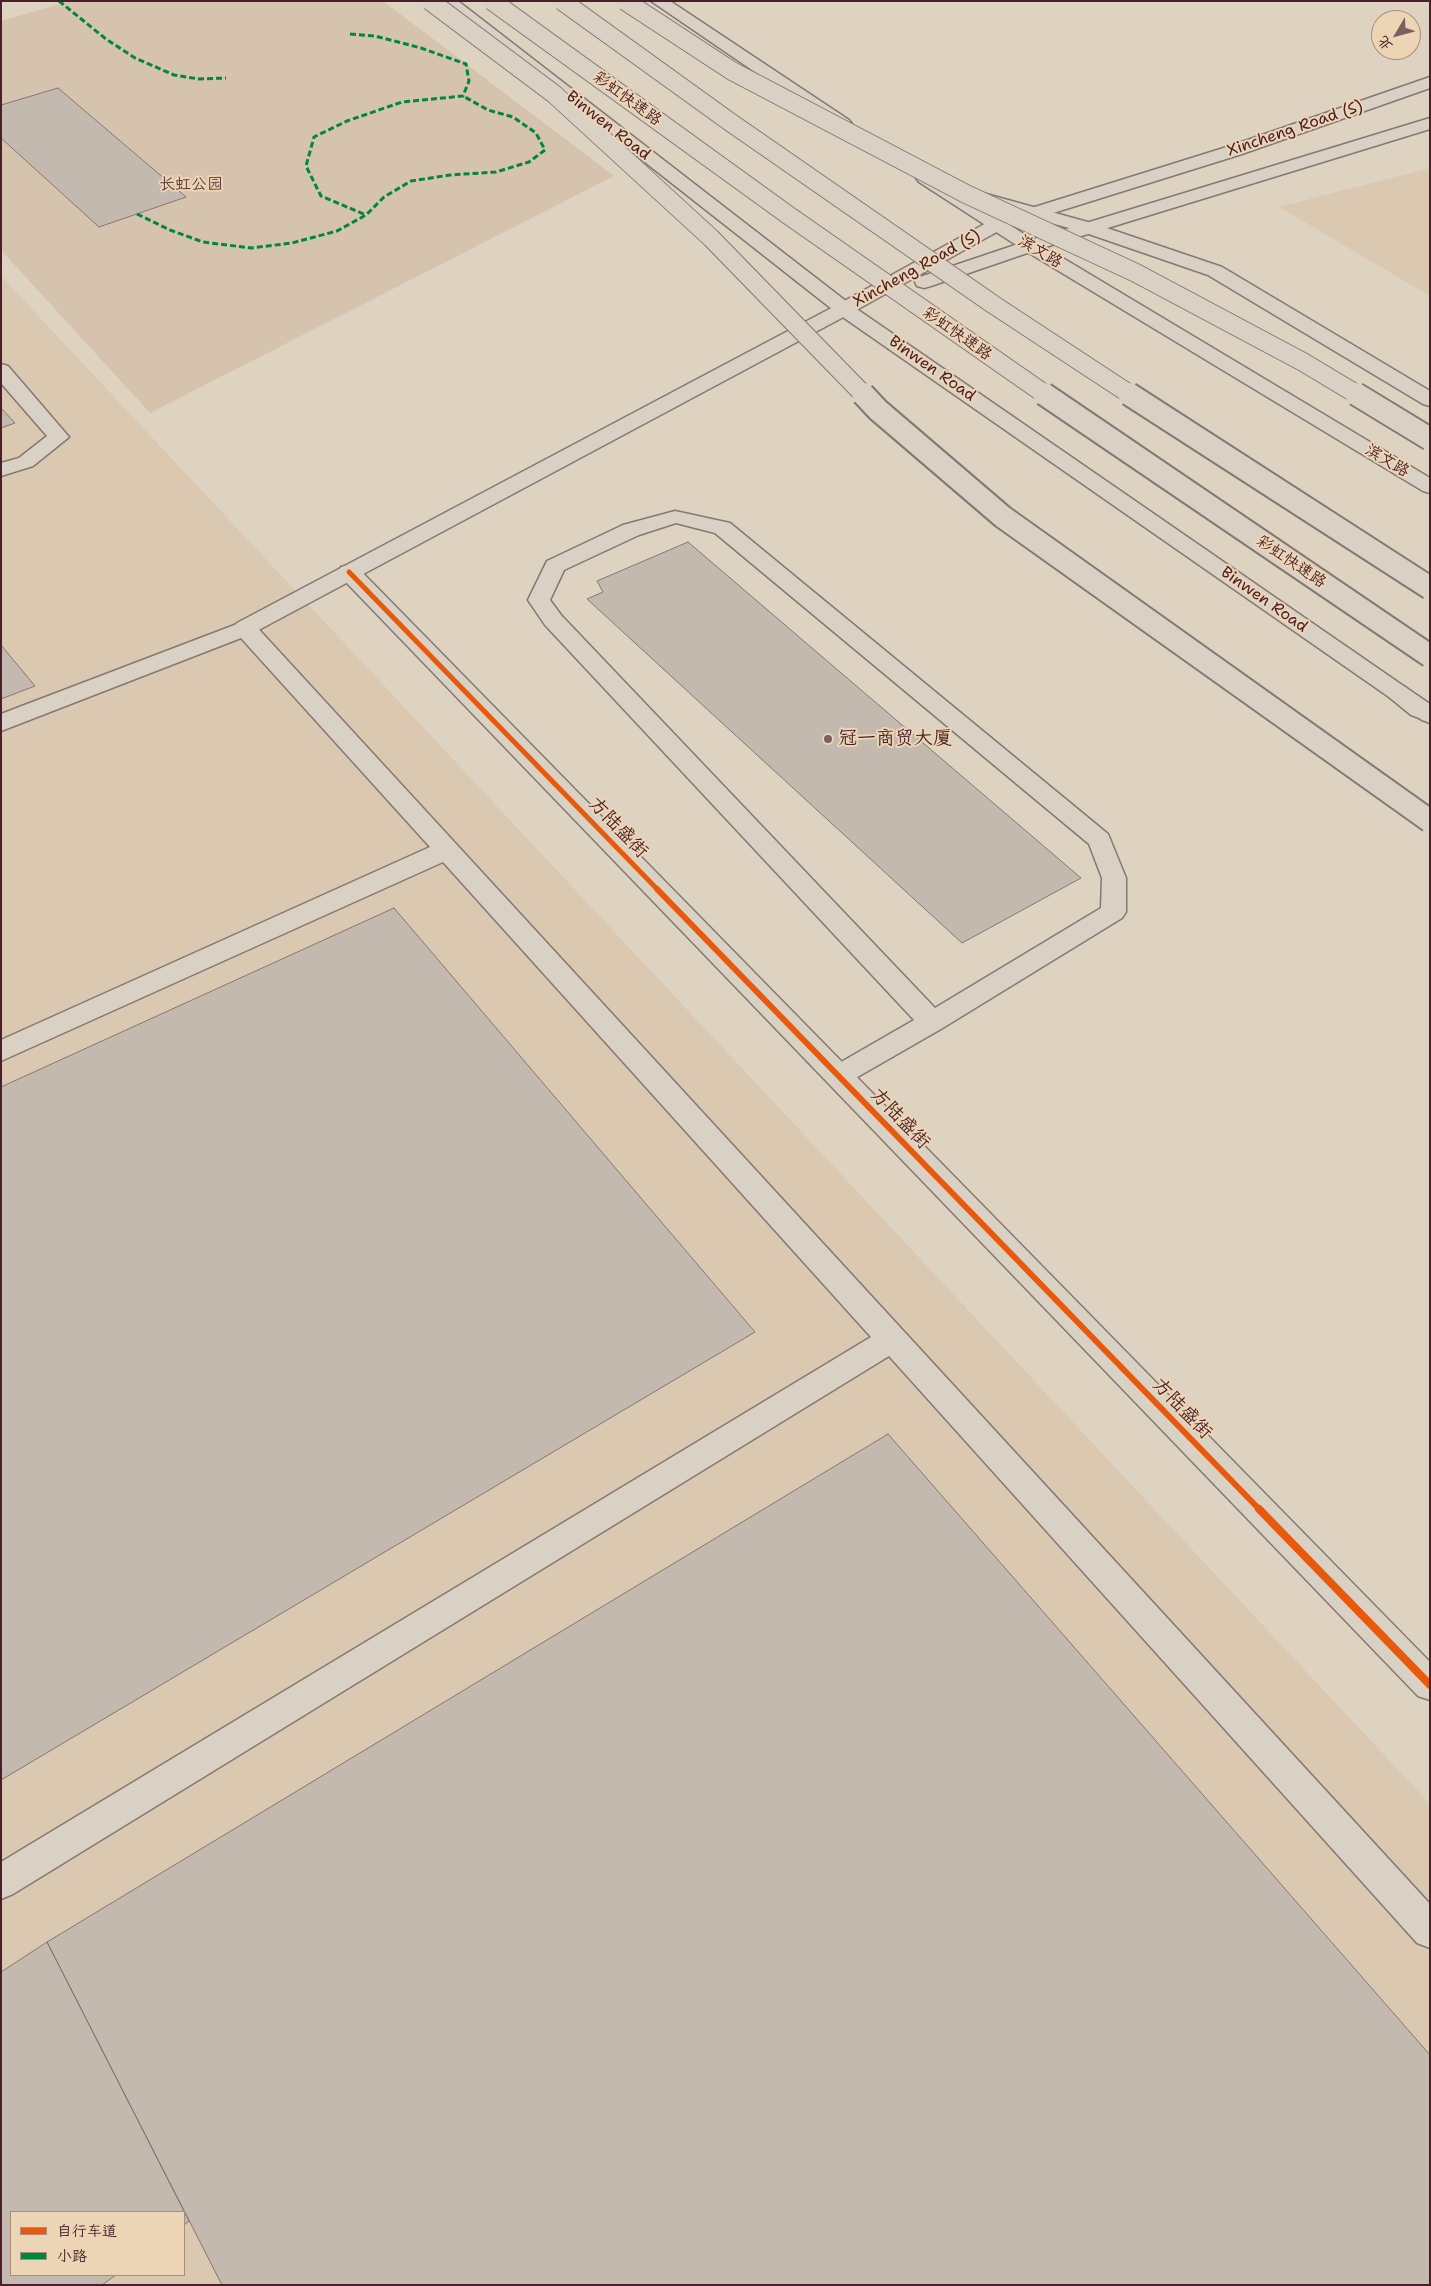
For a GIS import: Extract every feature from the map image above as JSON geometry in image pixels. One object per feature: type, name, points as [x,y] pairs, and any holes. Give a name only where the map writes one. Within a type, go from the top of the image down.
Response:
[{"type":"main road","points":[[430,1],[554,94],[710,238],[878,410],[1003,517],[1430,821]]},
{"type":"main road","name":"Binwen Road","points":[[448,1],[844,309],[1397,692],[1430,717]]},
{"type":"main road","name":"彩虹快速路","points":[[492,1],[788,215],[1115,444],[1430,656]]},
{"type":"main road","points":[[562,1],[738,127],[1003,310],[1182,429],[1430,588]]},
{"type":"main road","points":[[625,1],[732,71],[966,194],[1136,273],[1303,362],[1430,439]]},
{"type":"main road","name":"滨文路","points":[[659,1],[996,225],[1430,487]]},
{"type":"main road","name":"Xincheng Road (S)","points":[[844,309],[996,225],[1236,150],[1430,82]]},
{"type":"main road","name":"Xincheng Road (S)","points":[[844,309],[1030,246],[1430,123]]},
{"type":"main road","points":[[934,184],[1089,228],[1215,271],[1430,400]]},
{"type":"main road","points":[[1,723],[245,628],[844,309]]},
{"type":"main road","points":[[1,370],[60,437],[26,462],[1,470]]},
{"type":"main road","points":[[838,1076],[932,1022],[1113,912],[1114,878],[1099,840],[722,528],[675,517],[631,530],[555,566],[539,600],[553,620],[932,1022]]},
{"type":"main road","name":"方陆盛街","points":[[349,572],[1430,1685]]},
{"type":"main road","points":[[245,628],[1430,1930]]},
{"type":"main road","points":[[1,1050],[447,850]]},
{"type":"main road","points":[[1,1882],[892,1339]]},
{"type":"shaded area","points":[[1430,168],[1430,296],[1279,207]]},
{"type":"shaded area","points":[[1,276],[1430,1804],[1430,2285],[1,2285]]},
{"type":"green space","name":"长虹公园","points":[[71,1],[383,1],[614,176],[150,413],[1,250],[1,21]]},
{"type":"building","points":[[58,88],[186,197],[99,227],[1,138],[1,105]]},
{"type":"building","points":[[1,408],[15,423],[1,428]]},
{"type":"building","name":"冠一商贸大厦","points":[[688,542],[1081,878],[962,943],[587,599],[603,592],[597,581]]},
{"type":"building","points":[[1,645],[35,686],[1,699]]},
{"type":"building","points":[[394,908],[755,1332],[1,1780],[1,1087]]},
{"type":"building","points":[[888,1434],[1430,2055],[1430,2285],[222,2285],[47,1942]]},
{"type":"building","points":[[47,1942],[184,2211],[10,2211],[10,2276],[115,2276],[102,2285],[1,2285],[1,1972]]},
{"type":"building","points":[[185,2213],[189,2221],[185,2224]]},
{"type":"marked path","points":[[59,1],[106,39],[135,58],[174,75],[199,79],[226,78]]},
{"type":"marked path","points":[[350,34],[375,36],[421,48],[466,64],[469,81],[463,96],[402,102],[347,121],[314,137],[306,166],[321,196],[366,215]]},
{"type":"marked path","points":[[137,214],[170,230],[203,242],[251,248],[292,243],[337,231],[366,215],[384,197],[411,181],[450,175],[496,172],[529,162],[545,150],[536,133],[513,117],[488,110],[463,96]]},
{"type":"cycle path","points":[[349,572],[1430,1685]]},
{"type":"place","name":"冠一商贸大厦","points":[[828,739]]}]
